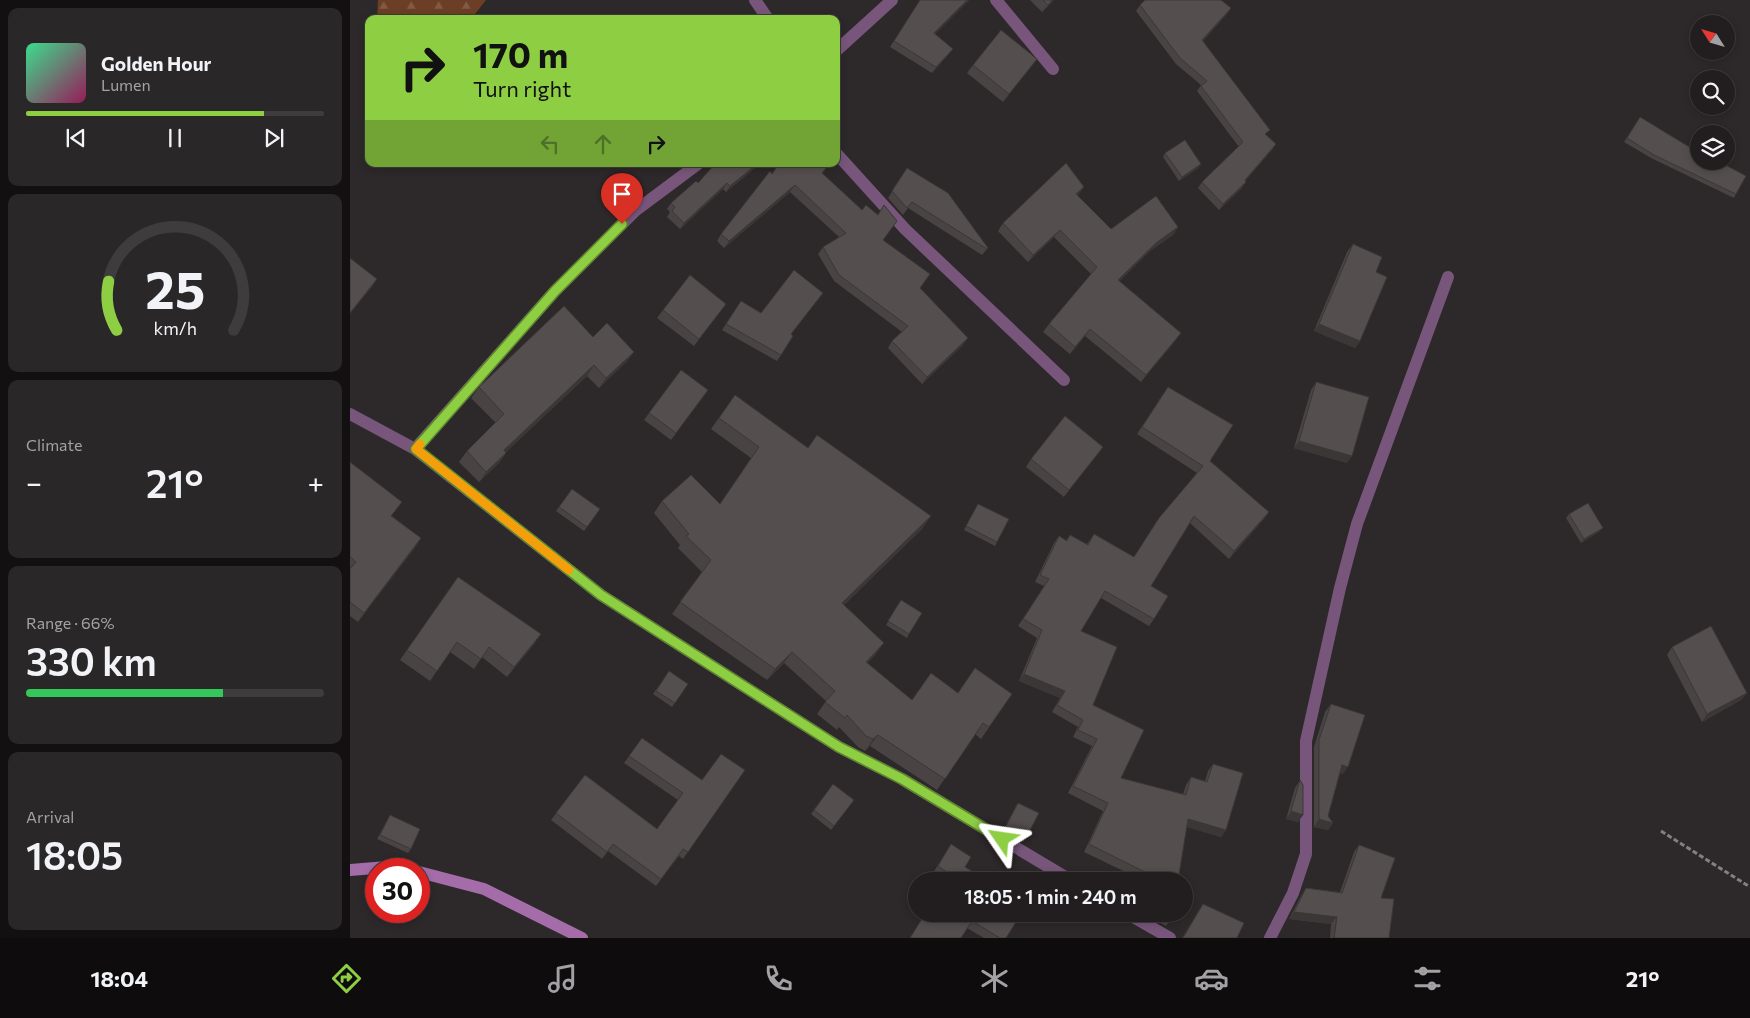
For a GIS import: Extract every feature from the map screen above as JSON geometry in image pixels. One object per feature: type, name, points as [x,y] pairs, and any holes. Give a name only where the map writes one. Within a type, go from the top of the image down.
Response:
[{"type":"main road","points":[[350,870],[365,868]]},
{"type":"main road","points":[[430,875],[484,889],[582,938]]},
{"type":"street","points":[[755,0],[765,15]]},
{"type":"street","points":[[840,47],[892,0]]},
{"type":"street","points":[[996,0],[1053,69]]},
{"type":"street","points":[[840,157],[905,229],[1064,380]]},
{"type":"street","points":[[416,449],[555,291],[635,211],[694,167]]},
{"type":"street","points":[[1270,938],[1293,893],[1306,854],[1306,741],[1340,588],[1357,524],[1448,277]]},
{"type":"street","points":[[350,414],[416,449],[601,595],[839,747],[902,779],[1057,872]]},
{"type":"street","points":[[1142,922],[1170,938]]},
{"type":"path","points":[[1661,831],[1750,887]]},
{"type":"green space","points":[[378,0],[486,0],[474,15],[377,15]]},
{"type":"building","points":[[920,0],[967,0],[934,33],[953,49],[936,67],[894,41]]},
{"type":"building","points":[[1043,0],[1052,0],[1048,5]]},
{"type":"building","points":[[1145,0],[1221,0],[1231,8],[1202,40],[1270,130],[1265,134],[1276,144],[1245,180],[1246,182],[1223,204],[1202,182],[1243,142],[1201,86],[1207,81],[1180,58],[1140,5]]},
{"type":"building","points":[[1001,30],[1037,59],[1009,94],[973,65]]},
{"type":"building","points":[[1640,117],[1690,147],[1690,170],[1735,170],[1746,176],[1736,194],[1654,155],[1627,138]]},
{"type":"building","points":[[1185,140],[1201,164],[1182,177],[1165,153]]},
{"type":"building","points":[[1066,163],[1084,187],[1076,194],[1111,229],[1156,196],[1178,227],[1156,243],[1118,280],[1181,333],[1146,375],[1090,329],[1075,347],[1049,324],[1097,267],[1060,230],[1033,255],[1003,223]]},
{"type":"building","points":[[712,167],[753,167],[730,186],[727,183],[684,223],[672,211],[675,207],[671,203],[696,181],[698,183]]},
{"type":"building","points":[[777,167],[824,167],[826,168],[822,173],[862,210],[866,205],[878,215],[884,205],[897,221],[883,240],[930,274],[920,288],[968,338],[927,377],[892,341],[908,326],[839,275],[823,247],[846,233],[795,185],[729,241],[721,234],[770,171],[772,174]]},
{"type":"building","points":[[907,168],[948,193],[987,249],[912,202],[907,208],[892,191]]},
{"type":"building","points":[[1353,244],[1382,257],[1376,272],[1387,277],[1360,341],[1319,324]]},
{"type":"building","points":[[350,258],[377,279],[350,313]]},
{"type":"building","points":[[794,270],[823,293],[791,334],[793,336],[781,355],[726,324],[741,301],[761,313]]},
{"type":"building","points":[[690,275],[726,304],[699,339],[663,310]]},
{"type":"building","points":[[564,306],[593,337],[607,323],[634,352],[606,378],[594,365],[504,450],[506,453],[486,472],[467,451],[504,414],[479,387]]},
{"type":"building","points":[[681,370],[708,390],[676,433],[649,413]]},
{"type":"building","points":[[1316,382],[1369,397],[1352,456],[1299,441]]},
{"type":"building","points":[[1168,387],[1233,425],[1210,461],[1269,512],[1234,551],[1194,516],[1151,586],[1168,596],[1154,619],[1105,591],[1081,631],[1117,647],[1093,705],[1144,730],[1121,778],[1186,795],[1191,777],[1207,782],[1213,764],[1243,773],[1226,830],[1188,819],[1179,872],[1145,872],[1089,844],[1108,803],[1073,786],[1097,739],[1078,730],[1083,720],[1057,705],[1065,691],[1024,674],[1042,630],[1023,619],[1049,579],[1040,575],[1059,536],[1067,541],[1070,535],[1088,545],[1094,534],[1134,557],[1159,518],[1203,466],[1142,427]]},
{"type":"building","points":[[735,395],[808,448],[817,435],[931,516],[842,603],[884,643],[866,662],[912,700],[931,673],[958,693],[975,668],[1012,694],[989,727],[983,723],[945,779],[878,735],[873,739],[866,736],[847,715],[845,718],[825,702],[835,691],[792,652],[775,669],[680,602],[711,560],[686,536],[689,534],[662,501],[691,475],[720,504],[759,447],[719,418]]},
{"type":"building","points":[[1065,416],[1103,447],[1069,490],[1031,459]]},
{"type":"building","points":[[350,462],[402,502],[391,516],[421,538],[364,613],[350,602],[350,569],[356,562],[350,557]]},
{"type":"building","points":[[572,489],[600,509],[587,527],[559,507]]},
{"type":"building","points":[[1588,503],[1603,528],[1584,539],[1569,514]]},
{"type":"building","points":[[978,504],[1009,519],[997,542],[966,526]]},
{"type":"building","points":[[458,577],[541,634],[514,667],[489,647],[481,659],[457,642],[437,671],[407,650]]},
{"type":"building","points":[[901,600],[922,613],[909,634],[888,621]]},
{"type":"building","points":[[1711,626],[1747,693],[1707,714],[1672,647]]},
{"type":"building","points":[[669,671],[688,684],[675,703],[656,691]]},
{"type":"building","points":[[1331,704],[1365,715],[1348,767],[1342,765],[1328,816],[1333,823],[1319,819],[1319,740]]},
{"type":"building","points":[[642,738],[702,780],[721,754],[745,770],[688,852],[683,849],[661,879],[613,844],[607,852],[556,813],[585,775],[657,829],[683,793],[629,756]]},
{"type":"building","points":[[1300,780],[1303,785],[1303,815],[1291,811]]},
{"type":"building","points":[[833,784],[854,800],[834,826],[814,810]]},
{"type":"building","points":[[1018,803],[1039,813],[1026,838],[1006,826]]},
{"type":"building","points":[[390,815],[420,829],[411,849],[380,835]]},
{"type":"building","points":[[951,844],[971,857],[965,867],[974,872],[947,872],[938,866]]},
{"type":"building","points":[[1359,845],[1395,858],[1381,898],[1394,899],[1389,938],[1334,938],[1337,917],[1294,912],[1306,888],[1342,893]]},
{"type":"building","points":[[1203,904],[1244,923],[1237,938],[1183,938]]},
{"type":"building","points":[[920,922],[971,922],[961,938],[910,938]]},
{"type":"building","points":[[974,922],[1016,922],[1006,938],[1000,938]]},
{"type":"slow traffic","points":[[420,444],[416,449],[569,570]]},
{"type":"route","points":[[622,224],[555,291],[416,449],[601,595],[839,747],[902,779],[1002,839]]}]
